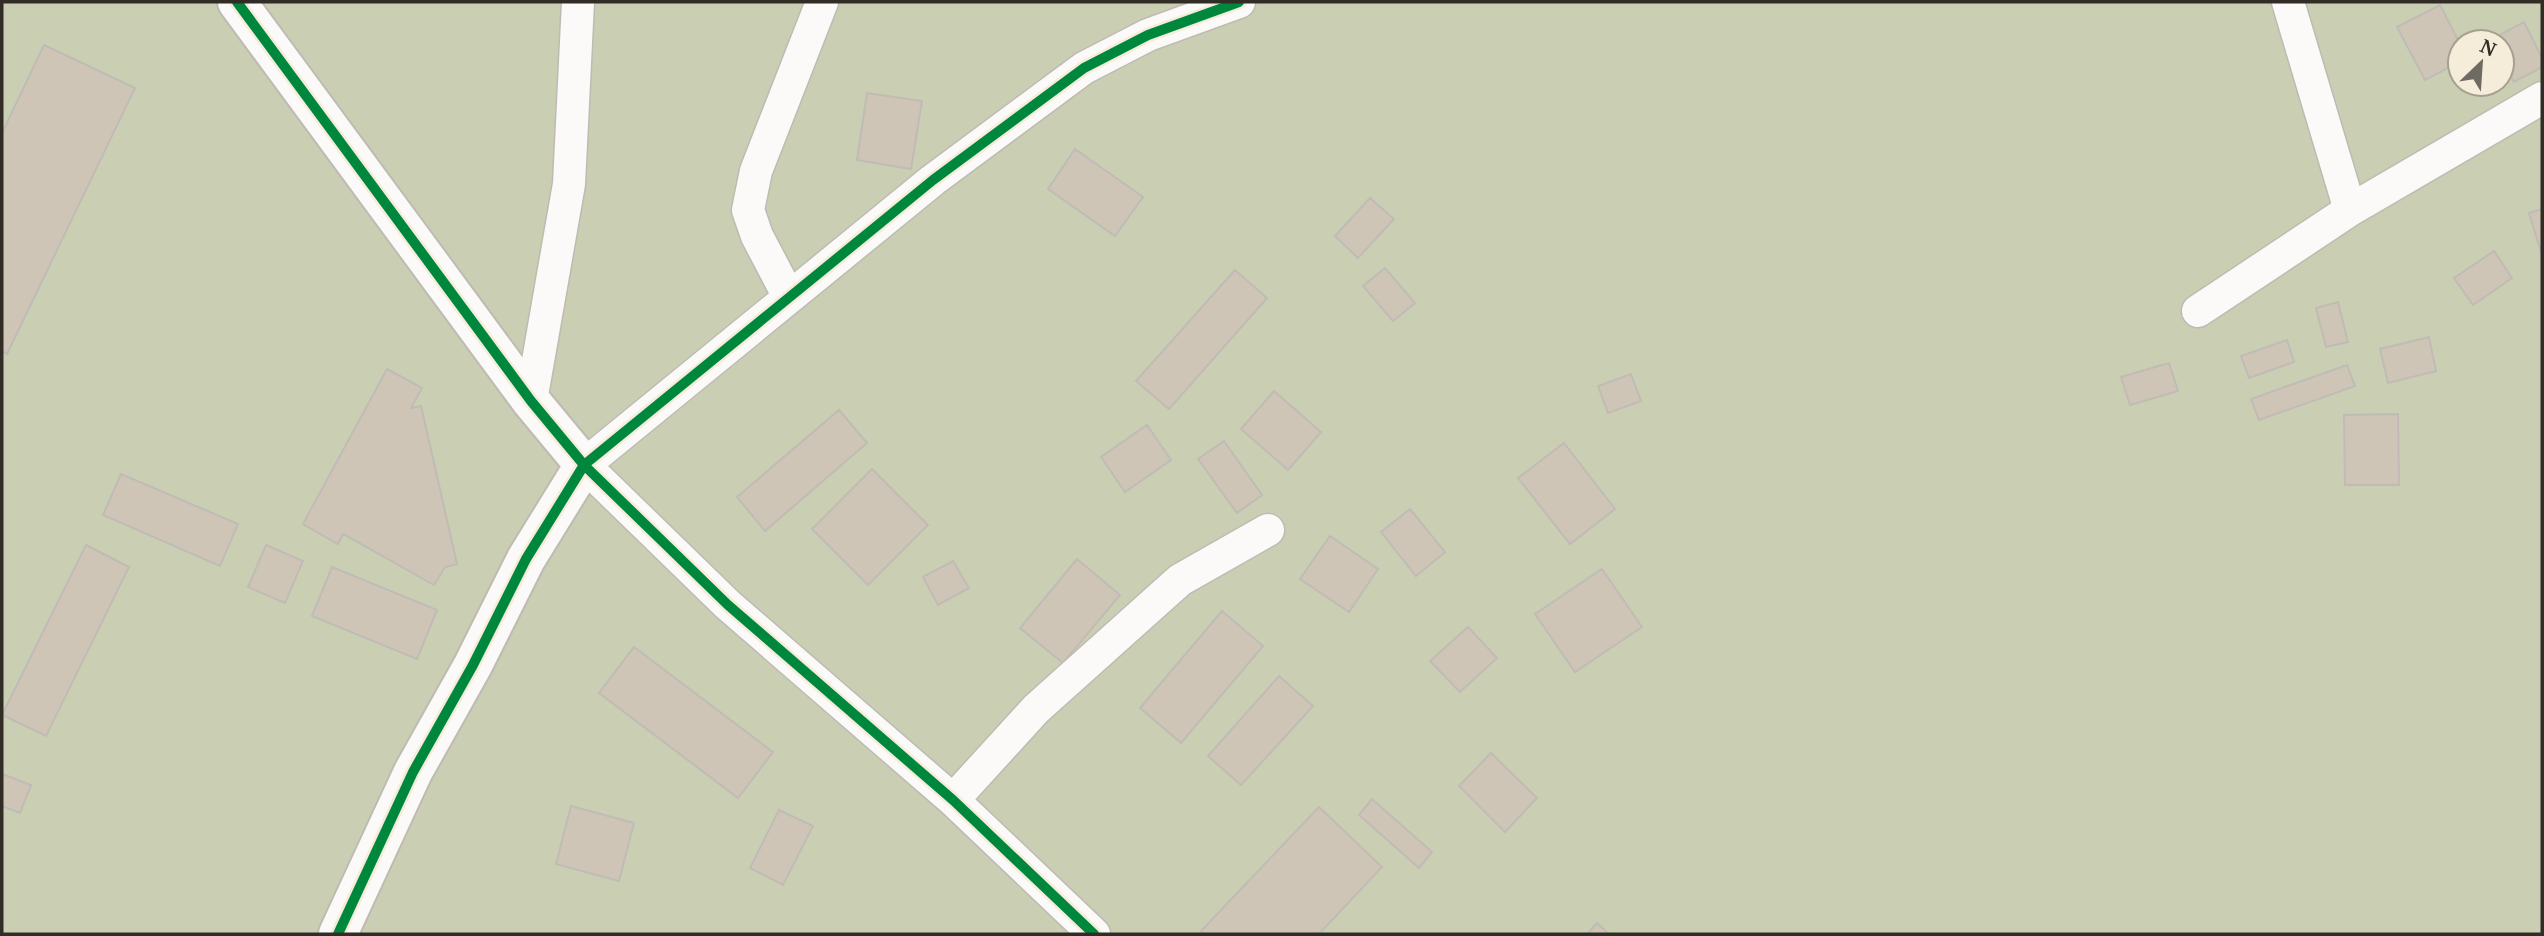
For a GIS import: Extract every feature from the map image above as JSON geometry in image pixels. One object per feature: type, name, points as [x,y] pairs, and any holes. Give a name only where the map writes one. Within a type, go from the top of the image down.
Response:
[{"type":"street","points":[[237,2],[531,401],[584,465],[728,605],[953,800],[1094,934]]},
{"type":"street","points":[[531,401],[569,184],[578,2]]},
{"type":"street","points":[[789,297],[757,236],[748,210],[756,171],[822,2]]},
{"type":"street","points":[[338,934],[414,772],[473,665],[526,559],[584,465],[933,180],[1084,68],[1148,35],[1239,2]]},
{"type":"street","points":[[2288,2],[2350,210]]},
{"type":"street","points":[[2198,311],[2350,210],[2542,98]]},
{"type":"street","points":[[953,800],[1036,709],[1170,589],[1268,530]]},
{"type":"green space","points":[[2,2],[2542,2],[2542,934],[2,934]]},
{"type":"building","points":[[2440,5],[2452,28],[2446,28],[2446,69],[2425,80],[2397,27]]},
{"type":"building","points":[[2524,22],[2542,58],[2542,67],[2516,81],[2516,28],[2513,28]]},
{"type":"building","points":[[44,45],[135,88],[7,354],[2,351],[2,133]]},
{"type":"building","points":[[867,93],[922,101],[911,169],[857,160]]},
{"type":"building","points":[[1075,149],[1143,197],[1115,236],[1048,189]]},
{"type":"building","points":[[1370,198],[1394,219],[1358,258],[1335,236]]},
{"type":"building","points":[[2542,209],[2542,255],[2529,213]]},
{"type":"building","points":[[2494,251],[2512,278],[2473,305],[2454,278]]},
{"type":"building","points":[[1385,268],[1415,303],[1393,321],[1363,286]]},
{"type":"building","points":[[1235,270],[1267,298],[1169,409],[1136,381]]},
{"type":"building","points":[[2338,302],[2348,342],[2326,347],[2316,308]]},
{"type":"building","points":[[2429,337],[2436,371],[2388,383],[2380,349]]},
{"type":"building","points":[[2287,340],[2294,362],[2249,378],[2241,356]]},
{"type":"building","points":[[2169,363],[2178,391],[2130,405],[2121,377]]},
{"type":"building","points":[[2347,365],[2355,386],[2259,420],[2251,399]]},
{"type":"building","points":[[387,369],[422,388],[411,408],[421,406],[457,564],[445,567],[434,585],[343,534],[338,544],[303,524]]},
{"type":"building","points":[[1631,374],[1641,401],[1608,413],[1598,386]]},
{"type":"building","points":[[1274,391],[1321,432],[1288,470],[1241,429]]},
{"type":"building","points":[[839,410],[867,443],[765,531],[737,497]]},
{"type":"building","points":[[2398,414],[2399,485],[2345,485],[2344,415]]},
{"type":"building","points":[[1147,425],[1171,460],[1125,492],[1101,457]]},
{"type":"building","points":[[1224,441],[1262,495],[1237,513],[1198,459]]},
{"type":"building","points":[[1564,443],[1615,509],[1570,544],[1518,478]]},
{"type":"building","points":[[872,469],[928,525],[868,585],[812,529]]},
{"type":"building","points":[[121,474],[238,524],[220,566],[103,515]]},
{"type":"building","points":[[1410,509],[1445,552],[1416,576],[1381,532]]},
{"type":"building","points":[[1330,536],[1378,569],[1349,612],[1300,579]]},
{"type":"building","points":[[86,545],[129,567],[46,736],[2,715]]},
{"type":"building","points":[[266,545],[303,561],[285,603],[248,587]]},
{"type":"building","points":[[1077,559],[1120,595],[1063,663],[1020,628]]},
{"type":"building","points":[[953,561],[969,588],[938,605],[923,577]]},
{"type":"building","points":[[332,567],[437,610],[417,659],[312,616]]},
{"type":"building","points":[[1602,569],[1642,627],[1575,672],[1535,614]]},
{"type":"building","points":[[1222,611],[1263,646],[1181,743],[1140,708]]},
{"type":"building","points":[[1468,627],[1497,658],[1460,692],[1430,661]]},
{"type":"building","points":[[634,647],[773,752],[738,798],[599,693]]},
{"type":"building","points":[[1279,676],[1313,706],[1241,785],[1208,756]]},
{"type":"building","points":[[1491,753],[1537,798],[1505,832],[1459,786]]},
{"type":"building","points":[[2,774],[31,785],[20,813],[2,806]]},
{"type":"building","points":[[1372,799],[1432,852],[1419,868],[1359,815]]},
{"type":"building","points":[[571,806],[634,823],[619,881],[556,864]]},
{"type":"building","points":[[1319,807],[1382,867],[1319,934],[1204,934],[1201,931]]},
{"type":"building","points":[[779,810],[813,826],[783,885],[750,868]]},
{"type":"building","points":[[1597,923],[1609,934],[1587,934]]},
{"type":"cycle path","points":[[237,2],[531,401],[584,465],[728,605],[953,800],[1094,934]]},
{"type":"cycle path","points":[[338,934],[413,772],[473,665],[526,559],[584,465],[933,180],[1084,68],[1148,35],[1239,2]]}]
